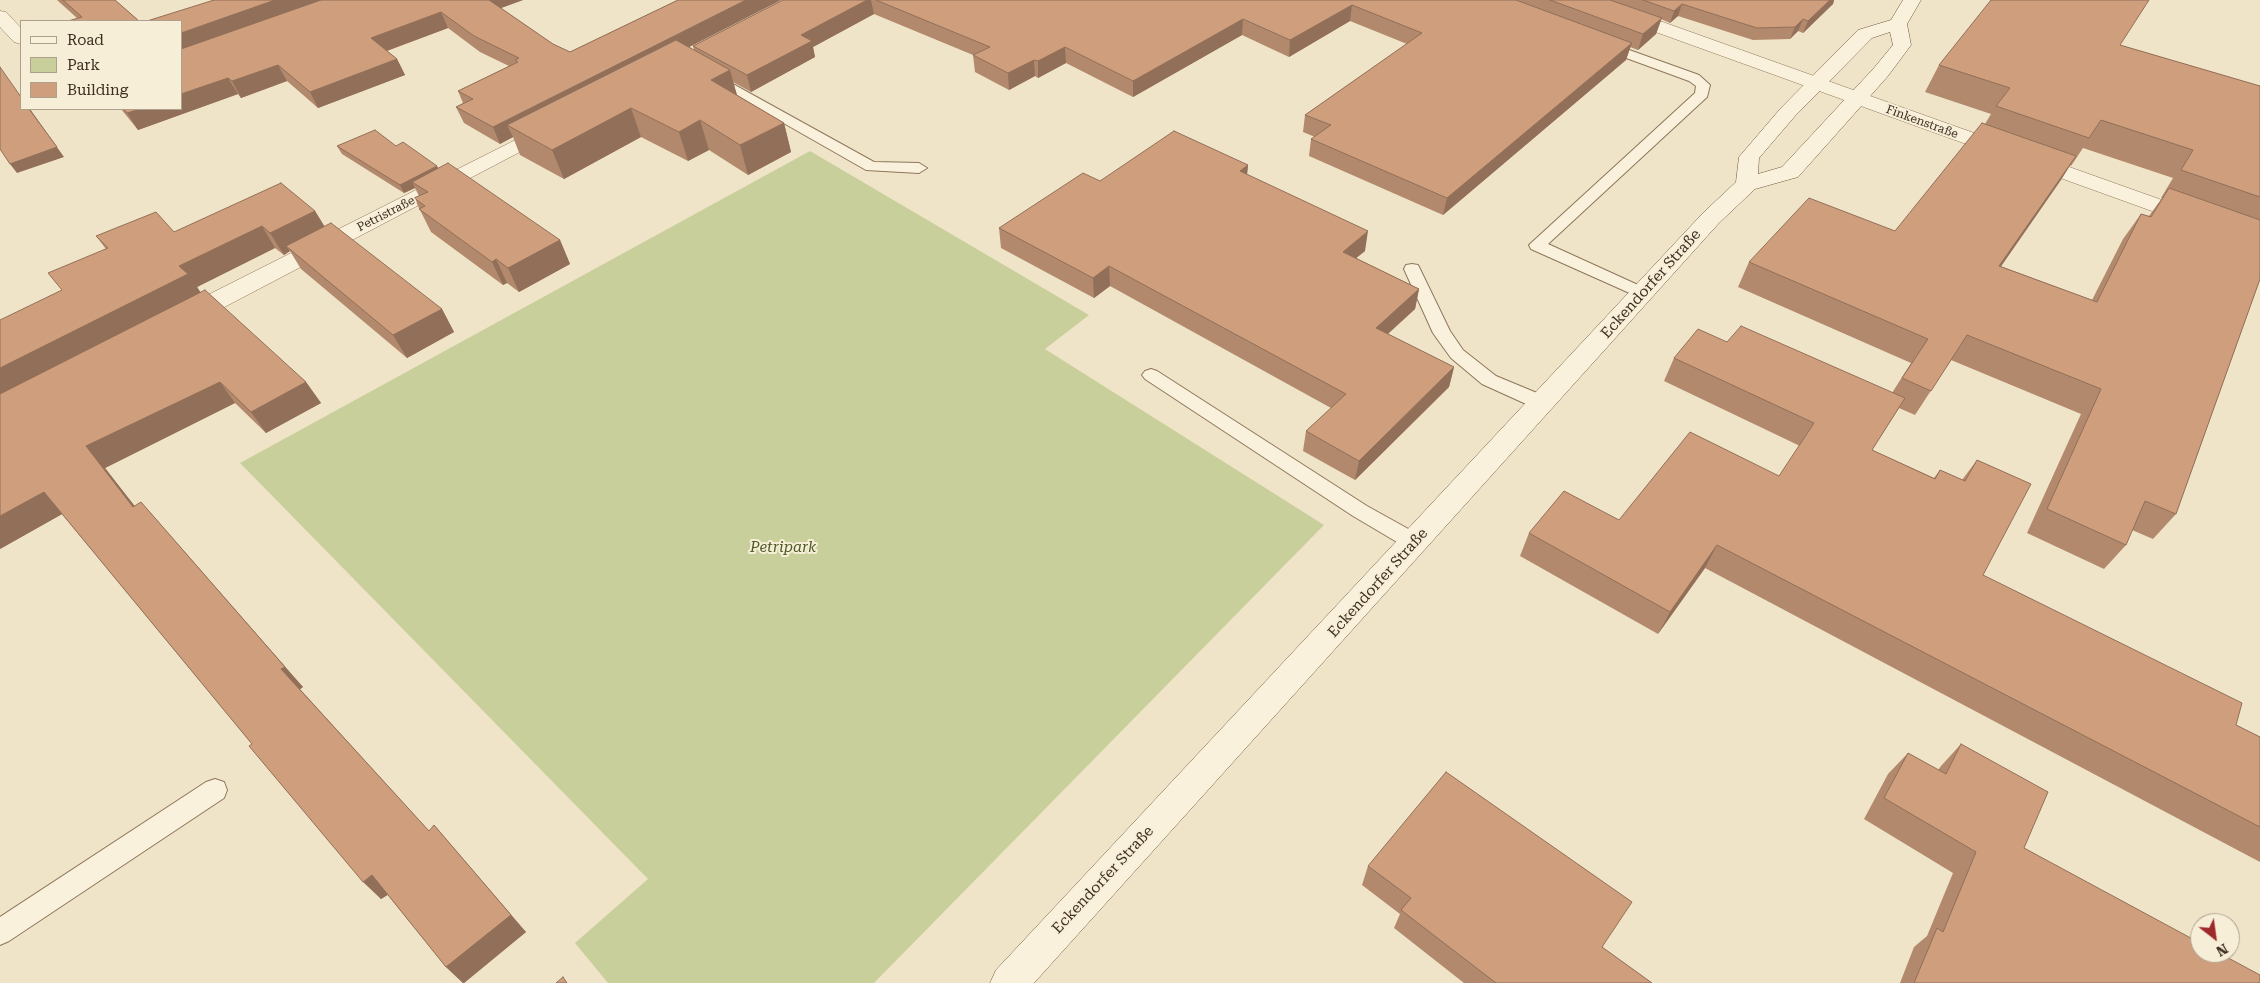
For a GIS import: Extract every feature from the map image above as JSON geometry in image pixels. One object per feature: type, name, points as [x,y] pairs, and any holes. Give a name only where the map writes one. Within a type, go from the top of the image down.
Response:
[{"type":"street","name":"Finkenstraße","points":[[1584,0],[1816,85],[2260,243]]},
{"type":"street","points":[[1747,184],[1748,157],[1865,34],[1898,24],[1912,0]]},
{"type":"street","points":[[0,16],[20,37]]},
{"type":"street","name":"Eckendorfer Straße","points":[[1009,983],[1711,218],[1747,184],[1790,172],[1902,45],[1898,24]]},
{"type":"street","name":"Petristraße","points":[[163,329],[568,119]]},
{"type":"lane","points":[[1591,40],[1694,78],[1704,85],[1702,94],[1537,245],[1643,294]]},
{"type":"lane","points":[[700,70],[870,167],[919,168]]},
{"type":"lane","points":[[1412,270],[1442,333],[1457,354],[1489,380],[1542,404]]},
{"type":"lane","points":[[1151,375],[1360,511],[1414,542]]},
{"type":"lane","points":[[0,932],[215,790]]},
{"type":"green space","name":"Petripark","points":[[810,151],[1089,315],[1045,349],[1324,525],[874,983],[608,983],[575,943],[648,879],[240,463]]},
{"type":"building","points":[[63,0],[115,0],[138,20],[72,20],[82,17]]},
{"type":"building","points":[[214,0],[275,0],[182,33],[182,20],[150,20]]},
{"type":"building","points":[[321,0],[489,0],[553,44],[570,52],[678,0],[746,0],[493,127],[456,107],[473,99],[458,91],[518,62],[515,60],[519,58],[474,36],[441,12],[371,38],[397,59],[310,92],[278,65],[232,81],[228,78],[182,94],[182,49]]},
{"type":"building","points":[[783,0],[867,0],[801,35],[812,41],[747,75],[693,46]]},
{"type":"building","points":[[876,0],[1516,0],[1632,43],[1447,198],[1311,139],[1331,125],[1305,115],[1422,33],[1352,5],[1290,40],[1243,19],[1133,81],[1065,47],[1038,61],[1034,60],[1008,73],[973,55],[990,47]]},
{"type":"building","points":[[1550,0],[1610,0],[1662,18],[1643,34]]},
{"type":"building","points":[[1643,0],[1830,0],[1808,21],[1803,19],[1795,27],[1757,28],[1682,4],[1674,11]]},
{"type":"building","points":[[1991,0],[2149,0],[2120,45],[2260,86],[2260,197],[2181,170],[2193,150],[2101,120],[2089,138],[1996,106],[2010,88],[1939,65]]},
{"type":"building","points":[[676,40],[730,70],[711,80],[784,123],[740,145],[700,120],[679,132],[631,108],[552,150],[507,125]]},
{"type":"building","points":[[0,67],[20,96],[20,110],[30,110],[57,147],[10,164],[0,149]]},
{"type":"building","points":[[125,110],[137,110],[127,113]]},
{"type":"building","points":[[1982,123],[2076,156],[1999,266],[2097,302],[2141,214],[2151,217],[2169,188],[2260,220],[2260,279],[2176,514],[2145,501],[2126,545],[2047,509],[2101,389],[1967,335],[1931,391],[1902,378],[1928,339],[1749,262],[1809,198],[1895,231]]},
{"type":"building","points":[[375,130],[396,146],[403,142],[437,166],[400,185],[337,146]]},
{"type":"building","points":[[1174,131],[1248,165],[1240,171],[1368,231],[1343,252],[1419,289],[1376,328],[1454,367],[1359,461],[1306,431],[1346,394],[1109,266],[1093,278],[999,228],[1083,173],[1100,181]]},
{"type":"building","points":[[448,163],[560,240],[508,268],[496,259],[492,262],[419,209],[425,206],[414,198],[428,192],[412,182]]},
{"type":"building","points":[[281,183],[315,211],[270,233],[262,226],[179,266],[188,274],[0,368],[0,320],[62,290],[48,273],[108,248],[96,236],[156,212],[174,232]]},
{"type":"building","points":[[331,223],[442,309],[393,335],[286,246]]},
{"type":"building","points":[[205,290],[306,382],[251,412],[220,382],[86,446],[133,507],[141,502],[285,667],[281,669],[429,831],[434,825],[511,915],[446,967],[372,875],[363,882],[249,746],[252,744],[44,492],[0,516],[0,394]]},
{"type":"building","points":[[1741,326],[1905,398],[1872,450],[1935,479],[1940,470],[1965,481],[1977,460],[2031,484],[1983,575],[2242,703],[2236,725],[2260,737],[2260,827],[1717,545],[1670,612],[1529,533],[1564,491],[1619,520],[1690,432],[1779,476],[1814,423],[1674,358],[1698,329],[1727,342]]},
{"type":"building","points":[[1961,744],[2048,792],[2024,848],[2190,938],[2190,963],[2238,963],[2260,975],[2260,983],[1914,983],[1937,928],[1943,932],[1976,852],[1884,798],[1908,753],[1946,774]]},
{"type":"building","points":[[1446,772],[1632,902],[1602,947],[1652,983],[1496,983],[1401,910],[1411,898],[1368,866]]},
{"type":"building","points":[[563,977],[567,983],[556,983]]}]
